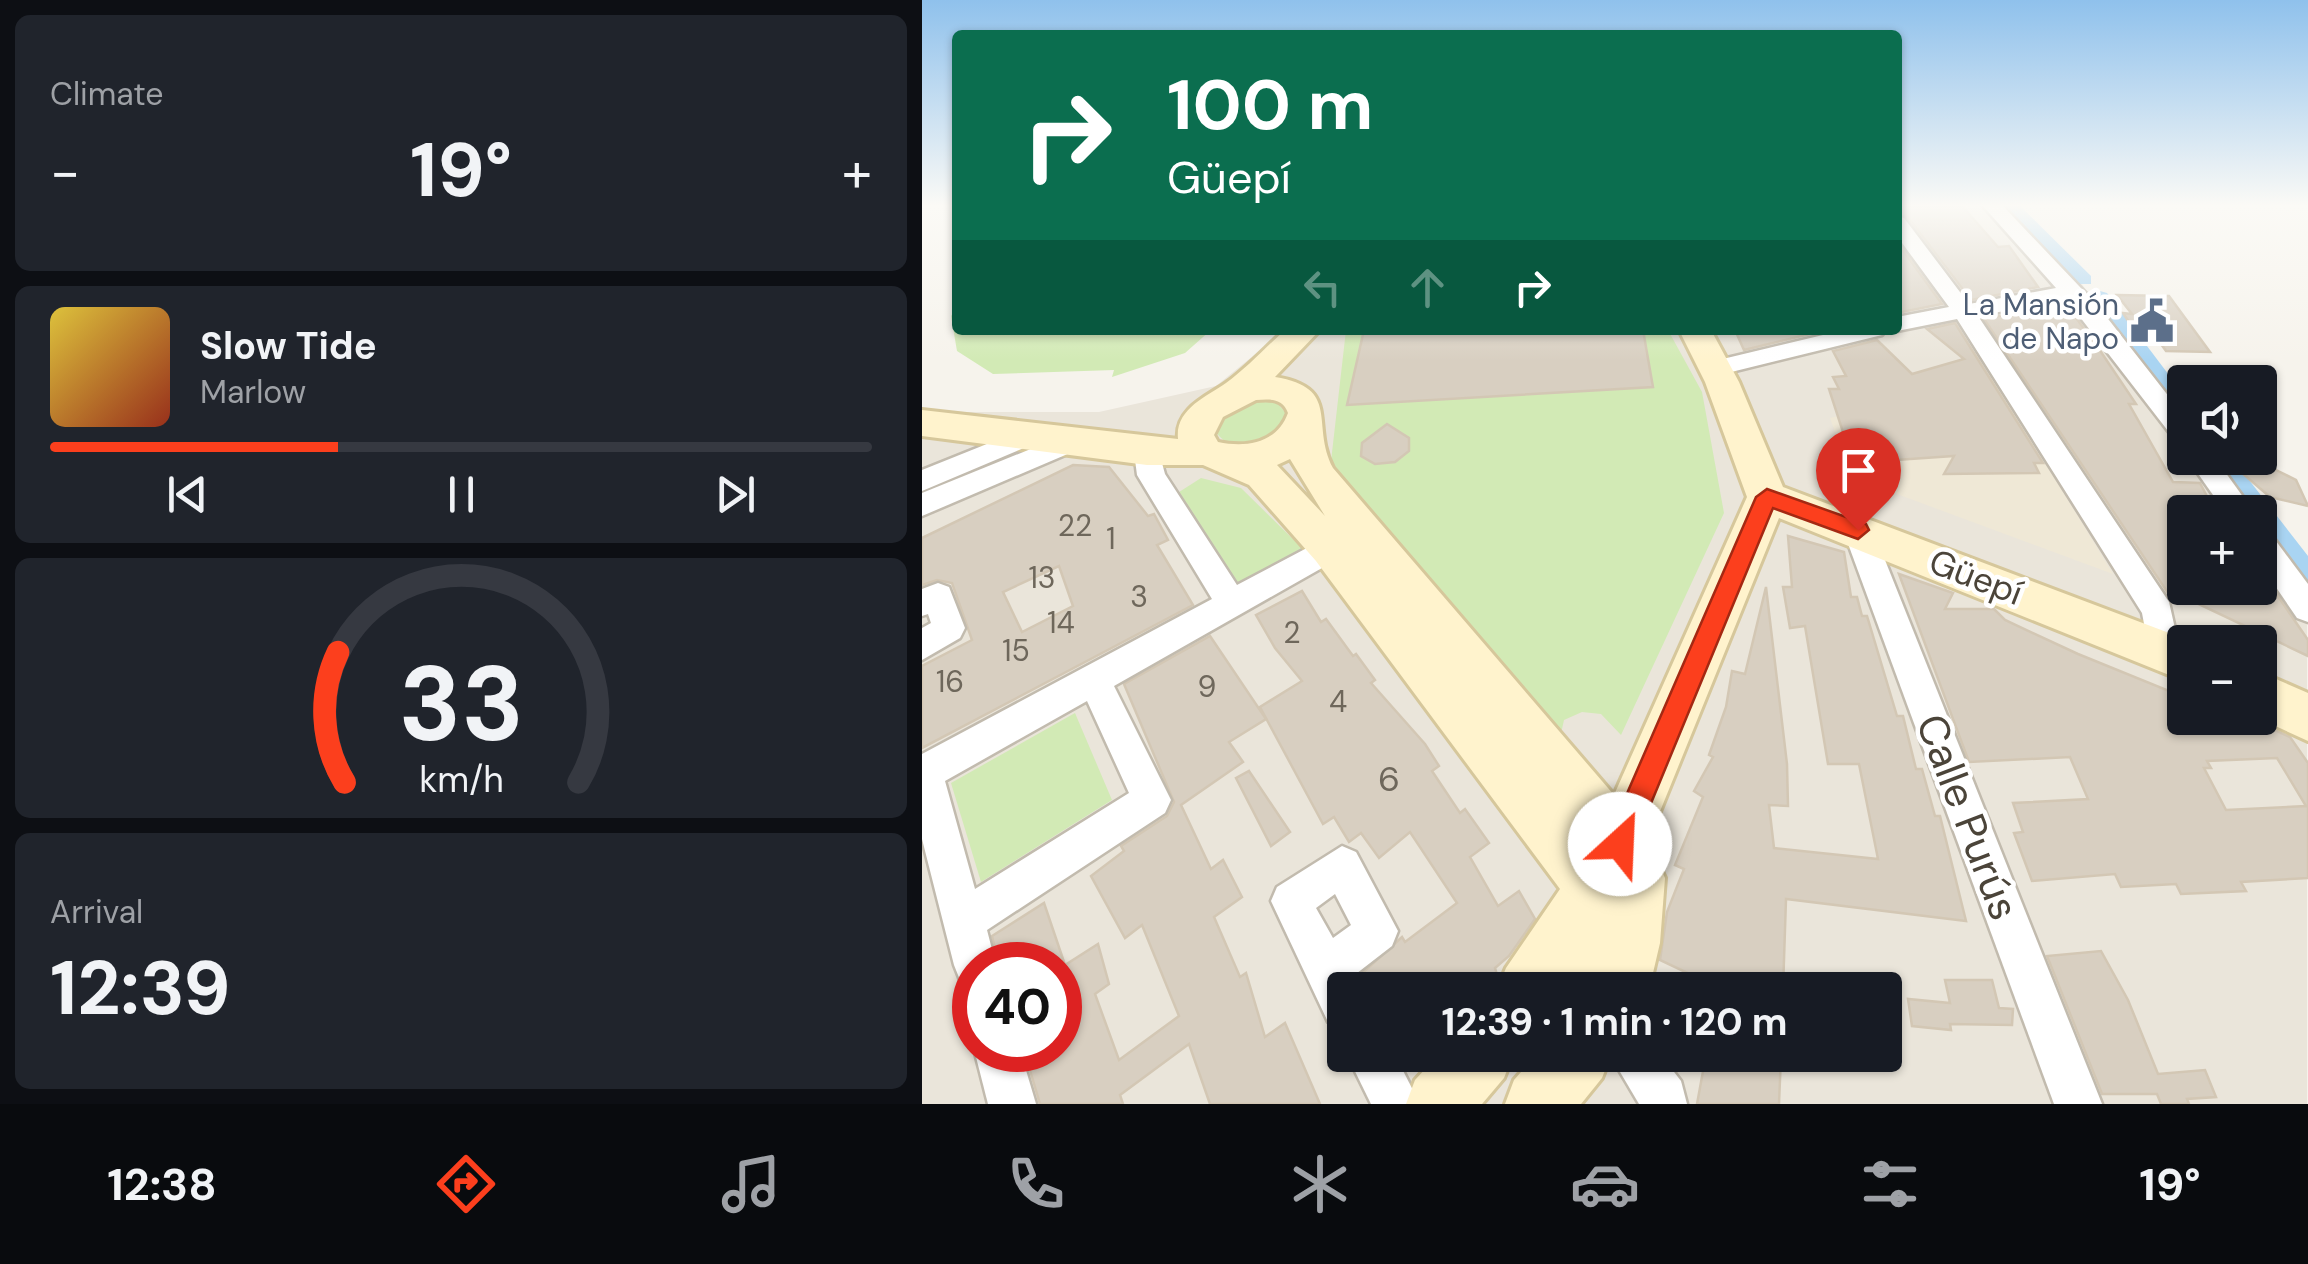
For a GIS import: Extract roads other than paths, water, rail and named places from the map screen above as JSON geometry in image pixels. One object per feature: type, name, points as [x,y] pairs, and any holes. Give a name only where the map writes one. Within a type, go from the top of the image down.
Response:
[{"type":"street","points":[[1924,258],[1962,309],[2158,610],[2167,636]]},
{"type":"street","points":[[2041,258],[2073,291],[2167,412]]},
{"type":"street","points":[[1902,323],[2073,291]]},
{"type":"street","points":[[1298,335],[1226,398],[1195,435],[1218,456],[1263,475],[1346,541],[1579,797],[1594,890],[1596,972]]},
{"type":"street","points":[[1314,335],[1304,446],[1310,467],[1346,541],[1594,890]]},
{"type":"street","points":[[1540,972],[1594,890],[1656,766],[1767,497],[1698,335]]},
{"type":"street","points":[[1715,368],[1853,335]]},
{"type":"street","points":[[922,505],[1075,440],[1133,432],[1226,398],[1286,390],[1304,414]]},
{"type":"street","points":[[922,423],[1148,452],[1218,456],[1267,454],[1283,446],[1304,414]]},
{"type":"street","points":[[922,481],[1029,436]]},
{"type":"street","points":[[1148,452],[1151,475],[1232,604]]},
{"type":"street","name":"Güepí","points":[[1767,497],[2167,653]]},
{"type":"street","name":"Calle Purús","points":[[1858,530],[2078,1104]]},
{"type":"street","points":[[968,942],[923,773],[1346,541]]},
{"type":"street","points":[[2277,564],[2308,609]]},
{"type":"street","points":[[922,603],[938,596],[949,628],[922,646]]},
{"type":"street","points":[[962,921],[1152,800],[1093,678]]},
{"type":"street","points":[[1579,797],[1612,798],[1656,766]]},
{"type":"street","points":[[1342,866],[1377,931],[1335,988],[1291,901],[1342,866]]},
{"type":"street","points":[[1594,890],[1636,878],[1630,943],[1623,972]]},
{"type":"street","points":[[1003,1072],[1012,1104]]},
{"type":"street","points":[[1379,1072],[1396,1104]]},
{"type":"street","points":[[1439,1104],[1466,1072]]},
{"type":"street","points":[[1538,1104],[1565,1072]]},
{"type":"street","points":[[1648,1072],[1664,1098],[1663,1104]]},
{"type":"waterway","points":[[2061,258],[2084,280]]},
{"type":"waterway","points":[[2100,297],[2167,388]]},
{"type":"waterway","points":[[2232,475],[2246,495]]},
{"type":"waterway","points":[[2277,536],[2308,578]]},
{"type":"place","name":"La Mansión de Napo","points":[[2152,321]]}]
